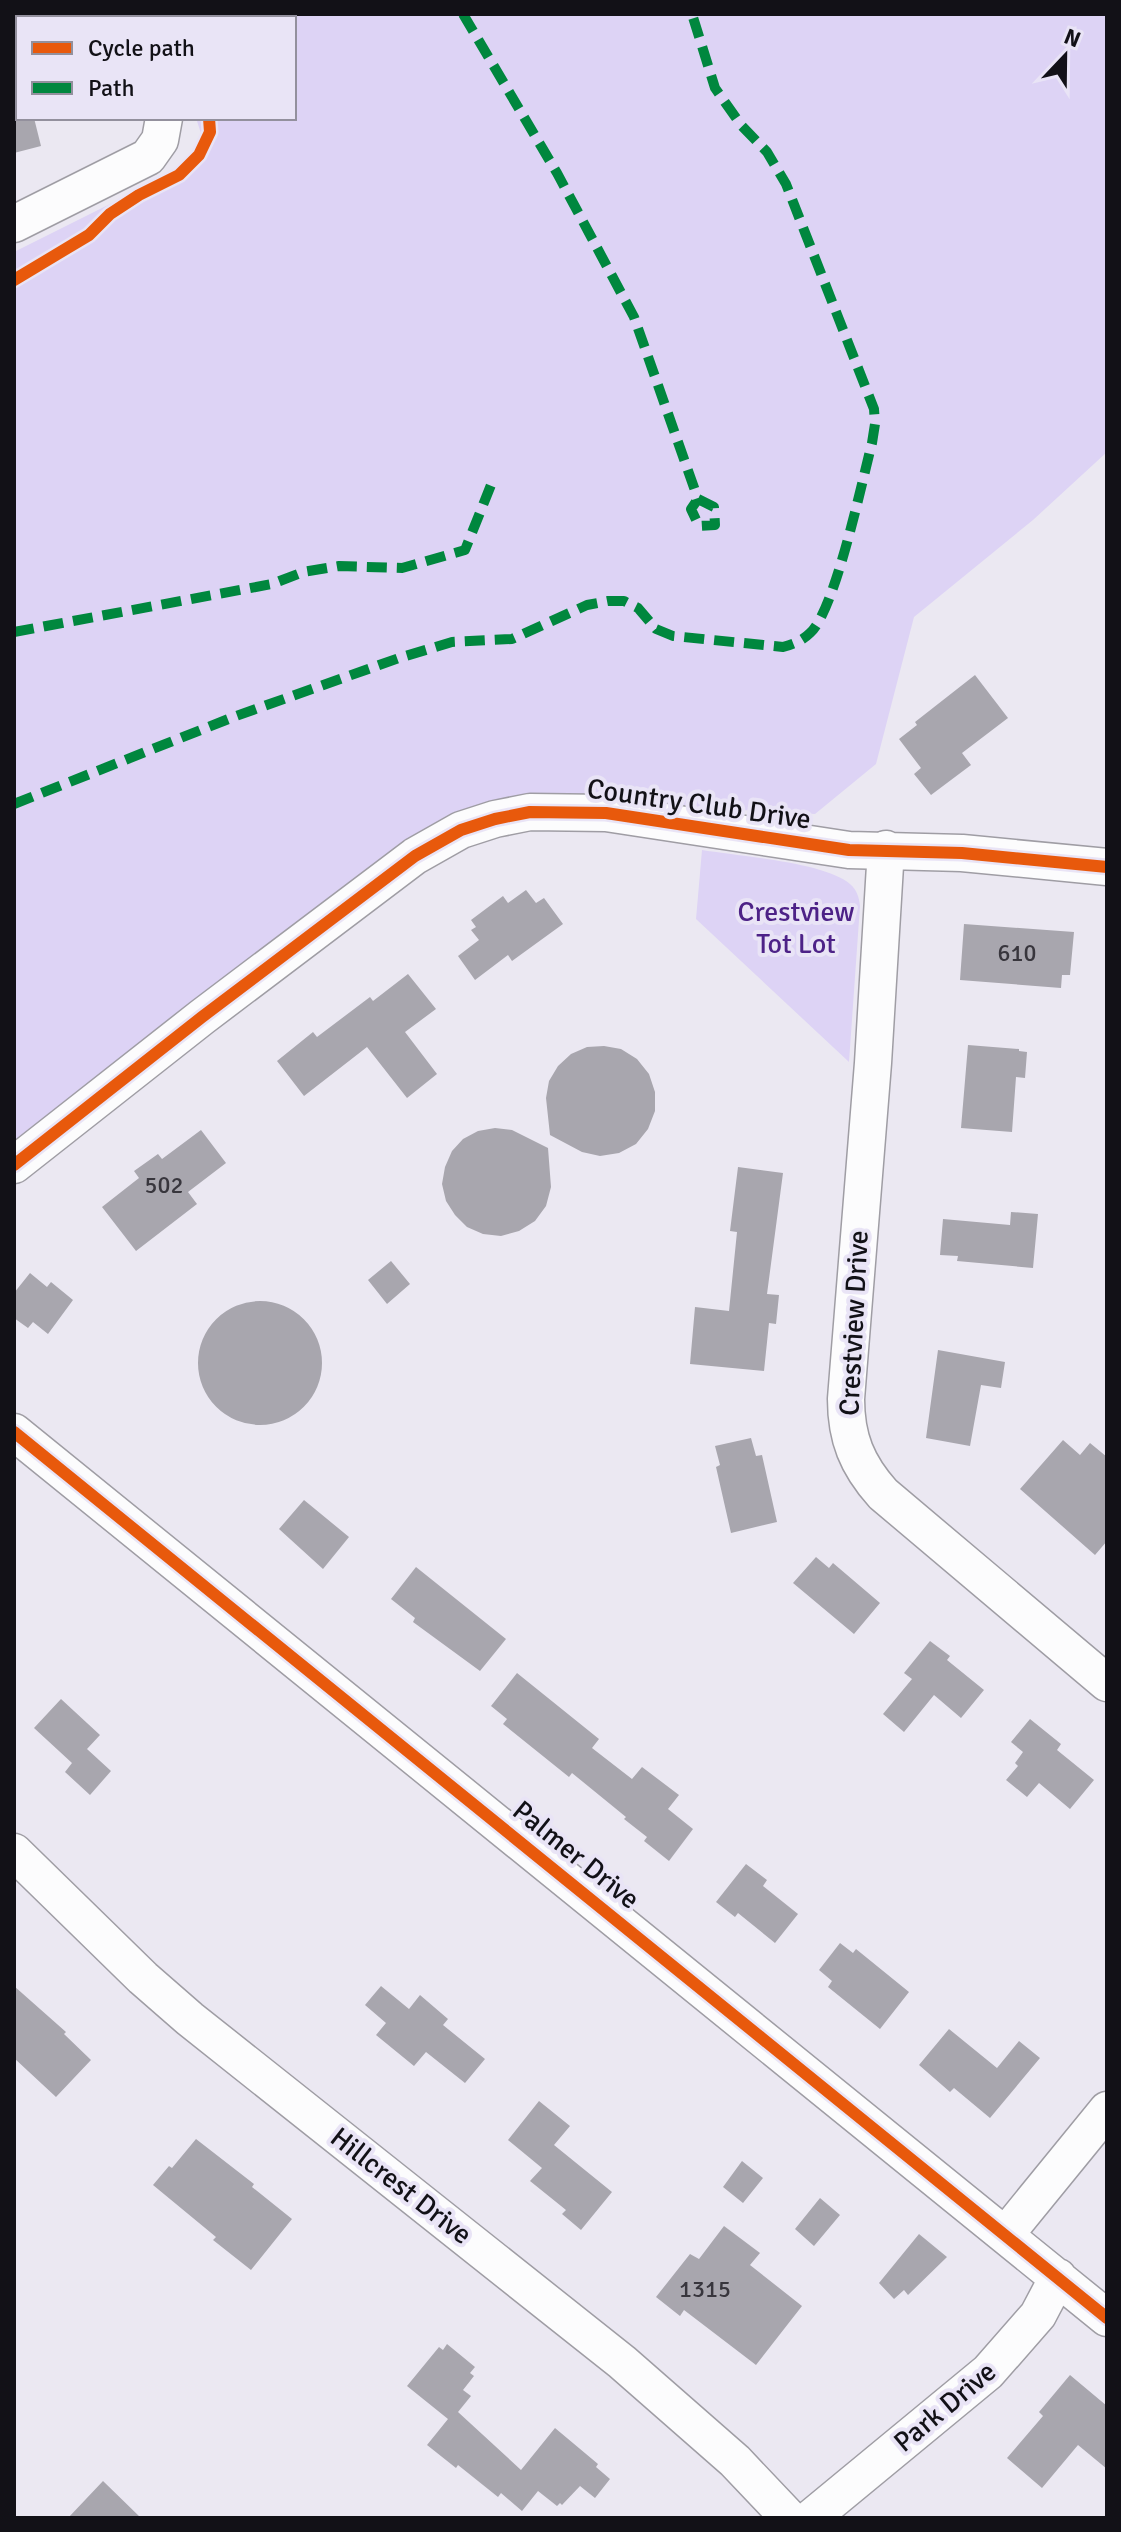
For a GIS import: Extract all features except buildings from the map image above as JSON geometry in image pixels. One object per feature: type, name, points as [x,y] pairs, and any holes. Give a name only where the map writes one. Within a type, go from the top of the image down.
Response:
[{"type":"street","points":[[14,224],[148,157],[155,150],[164,123]]},
{"type":"street","name":"Country Club Drive","points":[[14,1165],[415,856],[461,830],[495,819],[565,811],[670,821],[849,850],[962,853],[1107,867]]},
{"type":"street","name":"Crestview Drive","points":[[886,849],[873,1063],[846,1399],[848,1433],[867,1477],[883,1494],[1107,1683]]},
{"type":"street","name":"Palmer Drive","points":[[14,1432],[1107,2318]]},
{"type":"street","name":"Hillcrest Drive","points":[[14,1852],[143,1978],[190,2019],[622,2362],[735,2461],[789,2518]]},
{"type":"street","points":[[1006,2234],[1107,2110]]},
{"type":"street","name":"Park Drive","points":[[811,2518],[988,2372],[1038,2315],[1058,2277]]},
{"type":"green space","points":[[1107,14],[1107,452],[1033,520],[914,617],[876,764],[815,814],[615,803],[441,826],[433,824],[242,964],[14,1141],[14,252],[208,155],[197,120],[296,120],[296,16],[162,16]]},
{"type":"green space","name":"Crestview Tot Lot","points":[[702,850],[821,870],[838,876],[854,889],[860,906],[849,1062],[696,919]]},
{"type":"marked path","points":[[463,14],[557,173],[634,317],[698,499],[714,507],[715,525],[699,526],[691,509],[698,499]]},
{"type":"marked path","points":[[14,804],[236,716],[399,658],[452,642],[512,639],[587,605],[624,601],[638,608],[656,629],[673,636],[783,647],[810,633],[829,599],[847,544],[872,443],[874,409],[786,184],[767,152],[741,125],[715,88],[692,14]]},
{"type":"marked path","points":[[14,632],[272,584],[303,572],[339,566],[402,568],[465,550],[493,480]]},
{"type":"cycle path","points":[[14,280],[89,235],[110,214],[139,195],[179,175],[199,155],[210,132],[209,120]]},
{"type":"cycle path","points":[[14,1165],[202,1017],[415,856],[461,830],[495,819],[530,812],[606,813],[849,850],[962,853],[1107,867]]},
{"type":"cycle path","points":[[14,1432],[1107,2318]]}]
